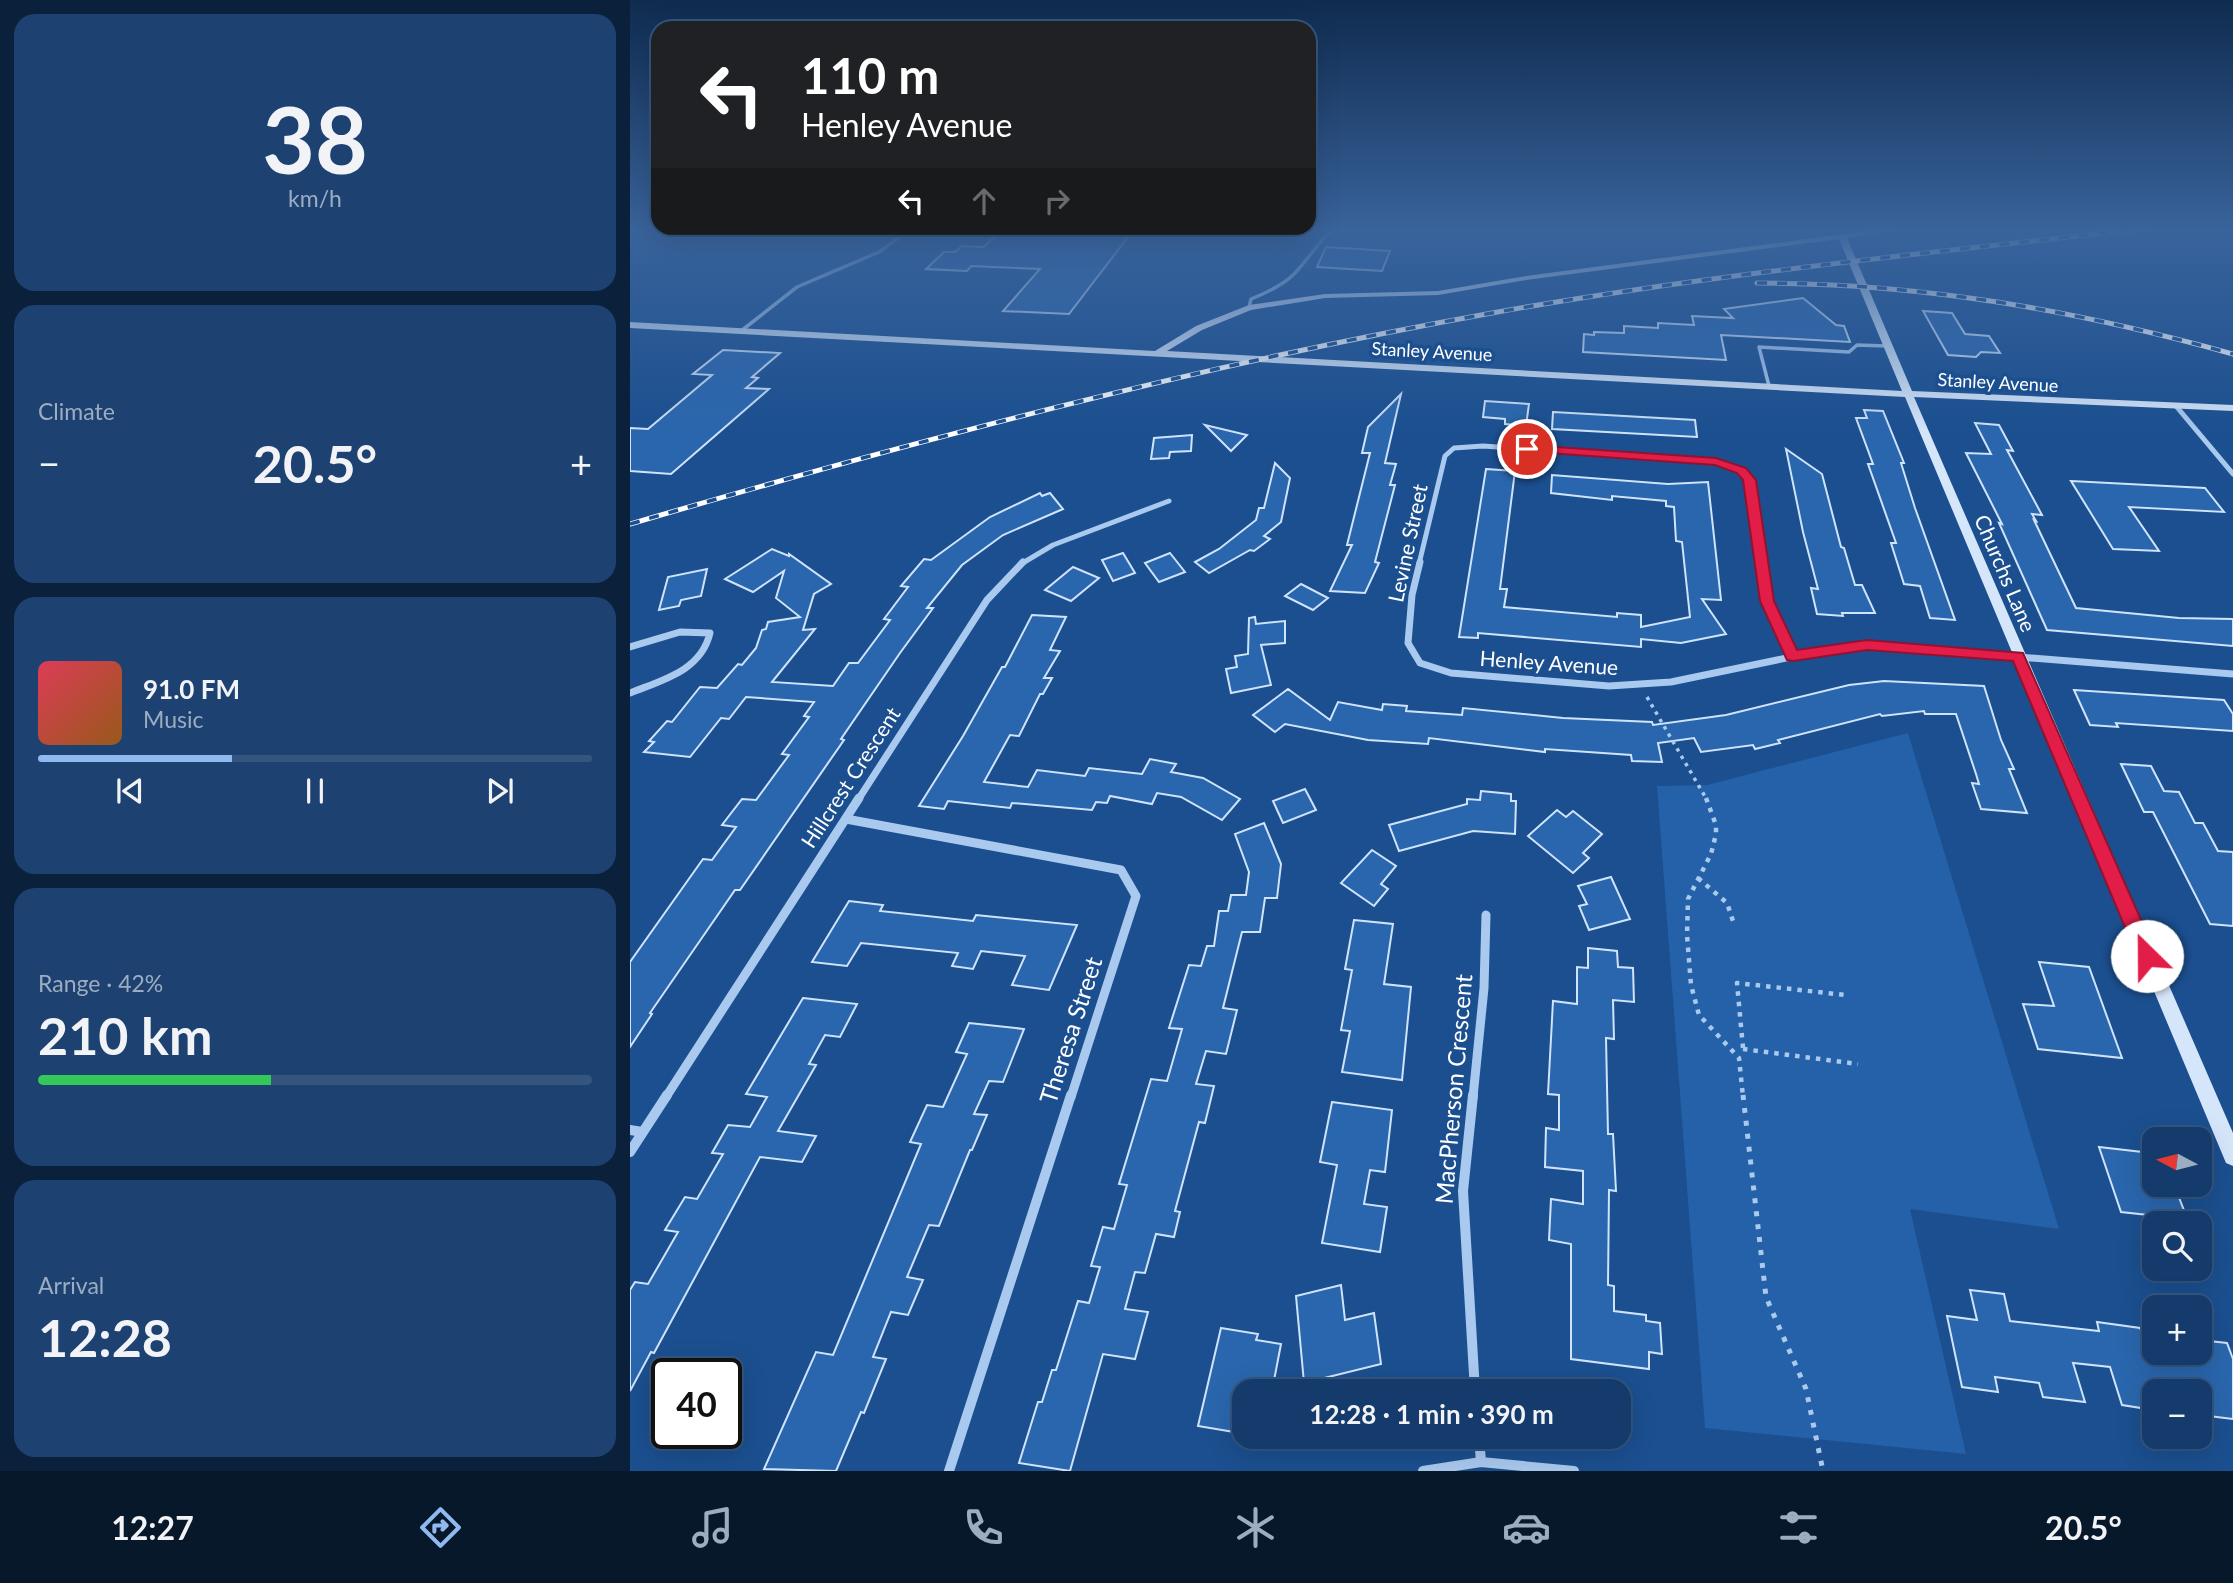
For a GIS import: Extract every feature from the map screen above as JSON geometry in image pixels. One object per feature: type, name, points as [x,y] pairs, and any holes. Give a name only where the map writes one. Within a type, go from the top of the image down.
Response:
[{"type":"street","points":[[1159,352],[1199,328],[1249,308],[1321,297]]},
{"type":"street","name":"Churchs Lane","points":[[1867,297],[2233,1156]]},
{"type":"street","name":"Stanley Avenue","points":[[630,325],[1908,394],[2233,408]]},
{"type":"street","points":[[2176,406],[2233,474]]},
{"type":"street","name":"Levine Street","points":[[1451,673],[1420,663],[1408,643],[1412,595],[1445,456],[1454,448],[1502,447],[1716,462],[1742,470],[1749,480],[1767,601],[1793,656]]},
{"type":"street","name":"Hillcrest Crescent","points":[[630,1152],[987,600],[1022,563],[1054,545],[1169,500]]},
{"type":"street","points":[[630,646],[678,631],[695,629],[710,633],[709,646],[704,656],[684,669],[630,693]]},
{"type":"street","name":"Henley Avenue","points":[[1451,673],[1609,686],[1671,682],[1793,656],[1867,645],[2233,674]]},
{"type":"street","name":"Theresa Street","points":[[846,819],[1121,870],[1136,896],[949,1471]]},
{"type":"street","name":"MacPherson Crescent","points":[[1474,1379],[1466,1289],[1462,1191],[1484,988],[1486,915]]},
{"type":"street","points":[[630,1130],[642,1132]]},
{"type":"street","points":[[1480,1449],[1481,1462]]},
{"type":"street","points":[[1423,1471],[1481,1462],[1574,1471]]},
{"type":"lane","points":[[741,331],[785,297]]},
{"type":"lane","points":[[1249,308],[1251,299],[1257,297]]},
{"type":"lane","points":[[1769,386],[1759,347],[1849,352],[1857,345],[1888,346]]},
{"type":"path","points":[[1639,683],[1695,779],[1715,821],[1716,837],[1686,902],[1694,1003],[1709,1031],[1736,1051],[1739,1058],[1766,1297],[1806,1390],[1823,1471]]},
{"type":"path","points":[[1698,878],[1727,902],[1733,921]]},
{"type":"path","points":[[1743,1048],[1737,983],[1845,995]]},
{"type":"path","points":[[1736,1051],[1743,1048]]},
{"type":"path","points":[[1743,1048],[1747,1051],[1858,1064]]},
{"type":"shaded area","points":[[1908,733],[2059,1229],[1910,1209],[1966,1454],[1705,1428],[1657,786],[1707,785]]},
{"type":"building","points":[[1016,297],[1082,297],[1069,314],[1003,311]]},
{"type":"building","points":[[1803,298],[1836,325],[1844,326],[1850,342],[1721,335],[1726,360],[1583,352],[1584,334],[1624,333],[1624,326],[1658,328],[1658,323],[1694,325],[1692,316],[1733,318],[1724,309]]},
{"type":"building","points":[[1923,311],[1952,313],[1965,334],[1989,336],[2000,353],[1981,352],[1976,357],[1948,355]]},
{"type":"building","points":[[723,350],[780,353],[752,377],[758,378],[746,388],[769,389],[671,474],[630,471],[630,428],[648,429],[712,375],[693,374]]},
{"type":"building","points":[[1401,394],[1385,463],[1396,464],[1390,485],[1395,485],[1375,562],[1379,563],[1365,593],[1330,591],[1352,545],[1347,545],[1370,453],[1362,453],[1368,427]]},
{"type":"building","points":[[1485,401],[1529,404],[1526,426],[1505,424],[1505,419],[1483,417]]},
{"type":"building","points":[[1864,410],[1883,411],[1904,463],[1901,463],[1915,508],[1955,620],[1930,618],[1920,586],[1904,584],[1891,543],[1896,543],[1868,464],[1873,464],[1856,418],[1867,418]]},
{"type":"building","points":[[1553,412],[1695,420],[1697,437],[1552,429]]},
{"type":"building","points":[[1975,423],[1999,425],[2013,451],[2007,450],[2042,515],[2032,514],[2076,608],[2179,618],[2233,619],[2233,646],[2047,630],[1999,523],[2002,524],[1966,453],[1991,454]]},
{"type":"building","points":[[1205,425],[1247,435],[1231,451]]},
{"type":"building","points":[[1192,435],[1191,451],[1170,452],[1169,458],[1151,459],[1154,438]]},
{"type":"building","points":[[1786,449],[1822,474],[1841,547],[1844,548],[1855,585],[1862,585],[1875,613],[1842,613],[1843,616],[1817,614],[1811,588],[1818,589]]},
{"type":"building","points":[[1275,463],[1290,478],[1281,522],[1264,536],[1270,539],[1254,551],[1250,550],[1209,573],[1195,562],[1219,549],[1256,520],[1259,508],[1264,508]]},
{"type":"building","points":[[1486,469],[1515,471],[1500,589],[1507,589],[1504,607],[1617,617],[1617,613],[1641,615],[1641,627],[1690,617],[1682,542],[1676,541],[1674,507],[1666,506],[1666,501],[1612,496],[1612,500],[1551,493],[1552,475],[1668,484],[1708,482],[1721,600],[1702,599],[1726,634],[1681,643],[1641,639],[1641,647],[1478,633],[1478,638],[1459,637]]},
{"type":"building","points":[[2071,481],[2205,488],[2224,512],[2129,507],[2159,551],[2113,549]]},
{"type":"building","points":[[1040,493],[1042,496],[1050,493],[1063,509],[1003,535],[962,565],[927,608],[933,608],[740,890],[735,890],[650,1013],[652,1014],[630,1047],[630,962],[703,859],[712,860],[736,827],[722,825],[742,799],[756,800],[789,755],[782,754],[809,717],[804,716],[814,702],[746,697],[729,719],[721,718],[690,757],[644,752],[654,742],[649,741],[667,721],[672,722],[700,687],[717,688],[738,664],[742,665],[756,648],[768,622],[800,617],[776,598],[784,571],[753,592],[725,579],[772,549],[789,554],[831,584],[814,594],[803,630],[815,629],[772,682],[833,686],[849,663],[858,663],[890,620],[884,619],[908,587],[901,586],[924,559],[931,560],[990,517]]},
{"type":"building","points":[[1123,553],[1135,573],[1113,581],[1102,560]]},
{"type":"building","points":[[1170,553],[1185,572],[1159,582],[1145,563]]},
{"type":"building","points":[[1073,567],[1099,578],[1071,601],[1045,590]]},
{"type":"building","points":[[707,569],[701,596],[681,600],[679,606],[659,610],[668,577]]},
{"type":"building","points":[[1301,584],[1328,598],[1313,610],[1285,596]]},
{"type":"building","points":[[1032,615],[1066,617],[1050,650],[1060,651],[1044,678],[1052,678],[1043,694],[1040,694],[1019,736],[1010,735],[984,782],[1028,787],[1037,770],[1085,776],[1089,768],[1142,774],[1150,759],[1176,764],[1171,772],[1203,778],[1240,799],[1222,820],[1181,797],[1157,793],[1152,804],[1110,796],[1107,803],[1096,802],[1092,810],[1012,803],[1010,808],[948,801],[944,809],[919,806],[1002,667],[1005,667]]},
{"type":"building","points":[[1255,617],[1256,624],[1285,621],[1285,643],[1261,645],[1271,685],[1231,693],[1226,669],[1237,667],[1235,656],[1248,654],[1249,618]]},
{"type":"building","points":[[1884,681],[1984,686],[2001,740],[2014,769],[2009,769],[2027,813],[1981,809],[1972,783],[1979,784],[1956,714],[1925,714],[1924,711],[1882,716],[1880,714],[1778,740],[1780,743],[1755,749],[1753,745],[1701,752],[1694,738],[1658,743],[1662,762],[1632,761],[1631,755],[1545,749],[1545,752],[1429,738],[1428,744],[1368,740],[1285,724],[1275,732],[1253,715],[1288,689],[1330,720],[1338,702],[1382,710],[1383,704],[1407,706],[1406,711],[1462,715],[1463,708],[1563,718],[1652,722],[1653,725],[1726,715],[1849,685]]},
{"type":"building","points":[[2074,690],[2224,700],[2233,714],[2233,731],[2116,723],[2118,727],[2090,725]]},
{"type":"building","points":[[2121,764],[2151,766],[2164,791],[2179,792],[2195,823],[2203,823],[2218,851],[2233,852],[2233,926],[2210,924],[2153,812],[2144,812]]},
{"type":"building","points":[[1305,789],[1316,810],[1283,823],[1273,801]]},
{"type":"building","points":[[1481,791],[1511,794],[1511,801],[1516,801],[1515,834],[1473,831],[1399,851],[1389,825],[1467,804],[1467,799],[1480,800]]},
{"type":"building","points":[[1557,810],[1566,817],[1573,811],[1602,834],[1583,853],[1589,858],[1573,873],[1528,836]]},
{"type":"building","points":[[1264,823],[1281,864],[1277,898],[1265,898],[1260,932],[1242,932],[1223,1008],[1237,1010],[1226,1054],[1206,1051],[1196,1084],[1214,1086],[1205,1123],[1199,1122],[1175,1211],[1180,1212],[1174,1237],[1156,1234],[1145,1273],[1135,1272],[1125,1309],[1148,1312],[1135,1359],[1103,1354],[1070,1471],[1019,1463],[1038,1402],[1042,1402],[1052,1370],[1056,1370],[1078,1301],[1089,1303],[1100,1267],[1091,1266],[1103,1227],[1114,1229],[1127,1185],[1119,1184],[1151,1079],[1167,1081],[1182,1029],[1169,1028],[1189,965],[1201,966],[1207,946],[1214,946],[1219,911],[1228,911],[1231,895],[1246,895],[1249,872],[1235,834]]},
{"type":"building","points":[[1372,850],[1396,866],[1381,884],[1388,889],[1374,906],[1341,883]]},
{"type":"building","points":[[1611,877],[1630,919],[1589,930],[1579,906],[1587,904],[1578,886]]},
{"type":"building","points":[[849,901],[883,905],[880,911],[973,921],[976,915],[1077,925],[1049,990],[1012,985],[1025,956],[981,951],[973,969],[952,966],[958,953],[861,943],[847,966],[812,962]]},
{"type":"building","points":[[1354,920],[1393,924],[1384,984],[1411,987],[1402,1080],[1342,1072],[1350,1031],[1341,1030],[1352,970],[1345,969]]},
{"type":"building","points":[[1588,948],[1617,951],[1618,967],[1633,968],[1634,1002],[1613,1000],[1614,1039],[1606,1038],[1608,1134],[1613,1134],[1616,1191],[1609,1190],[1608,1285],[1614,1286],[1614,1311],[1646,1315],[1646,1321],[1660,1323],[1662,1354],[1649,1352],[1649,1369],[1571,1359],[1571,1244],[1549,1240],[1551,1199],[1583,1204],[1583,1171],[1545,1167],[1546,1128],[1559,1130],[1559,1095],[1548,1094],[1553,1001],[1577,1004],[1577,967],[1588,968]]},
{"type":"building","points":[[2039,962],[2089,967],[2122,1058],[2038,1049],[2023,1004],[2054,1006]]},
{"type":"building","points":[[803,998],[857,1004],[840,1037],[825,1035],[809,1064],[816,1065],[778,1131],[816,1136],[802,1162],[760,1157],[654,1353],[651,1352],[630,1391],[630,1290],[635,1282],[648,1284],[678,1232],[665,1230],[685,1197],[697,1199],[723,1154],[712,1153],[728,1125],[750,1127],[767,1097],[746,1094]]},
{"type":"building","points":[[969,1023],[1024,1029],[1003,1082],[989,1081],[974,1114],[987,1115],[939,1226],[929,1225],[907,1277],[923,1280],[908,1315],[891,1312],[873,1357],[886,1359],[864,1413],[861,1412],[836,1471],[764,1469],[816,1352],[833,1355],[921,1144],[910,1142],[927,1105],[943,1107],[967,1054],[956,1052]]},
{"type":"building","points":[[1332,1102],[1392,1110],[1385,1172],[1370,1170],[1364,1204],[1387,1207],[1380,1252],[1322,1243],[1337,1165],[1320,1162]]},
{"type":"building","points":[[2099,1147],[2142,1152],[2142,1197],[2179,1197],[2184,1211],[2142,1211],[2142,1214],[2121,1212]]},
{"type":"building","points":[[1341,1285],[1345,1320],[1374,1313],[1381,1364],[1320,1379],[1304,1379],[1296,1296]]},
{"type":"building","points":[[1970,1290],[2004,1294],[2010,1321],[2099,1331],[2097,1322],[2140,1328],[2142,1365],[2212,1365],[2212,1341],[2227,1343],[2233,1359],[2233,1419],[2212,1416],[2212,1379],[2142,1379],[2142,1408],[2122,1405],[2110,1367],[2073,1363],[2085,1402],[2043,1397],[2039,1383],[1995,1377],[1998,1392],[1962,1387],[1947,1316],[1977,1320]]},
{"type":"building","points":[[1221,1328],[1258,1334],[1256,1340],[1281,1344],[1274,1379],[1232,1379],[1232,1432],[1198,1426]]},
{"type":"railway","points":[[630,524],[951,434],[1166,381],[1383,334],[1590,297]]},
{"type":"railway","points":[[1958,297],[2115,324],[2233,354]]},
{"type":"route","points":[[1527,449],[1716,462],[1742,470],[1749,480],[1767,601],[1793,656],[1867,645],[2018,656],[2147,956]]}]
